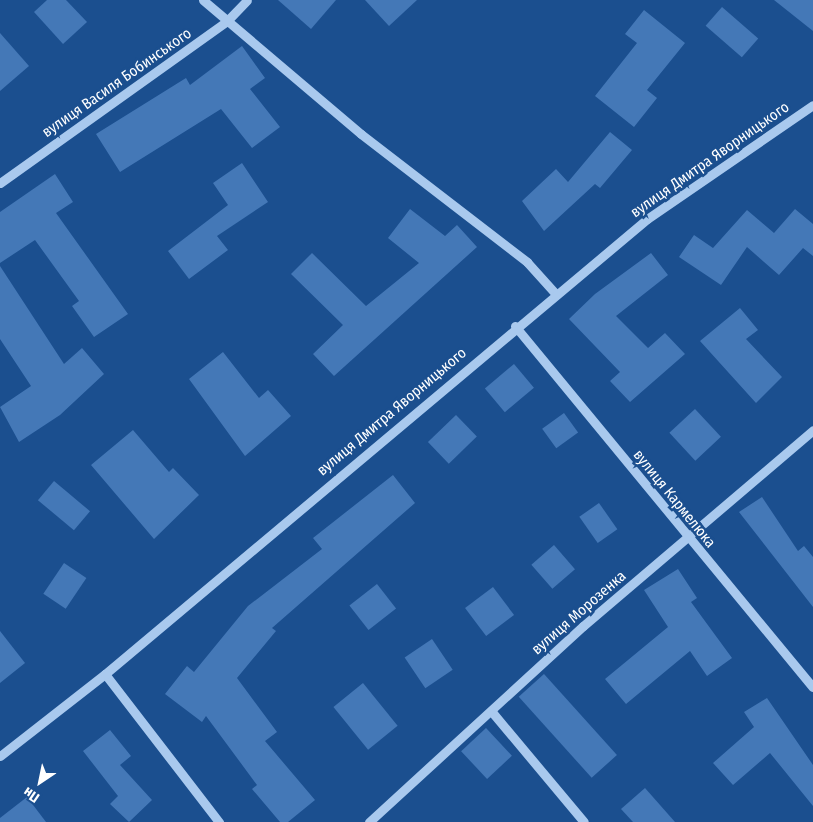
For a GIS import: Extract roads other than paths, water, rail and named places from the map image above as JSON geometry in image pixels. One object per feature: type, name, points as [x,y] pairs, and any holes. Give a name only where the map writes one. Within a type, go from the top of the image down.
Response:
[{"type":"street","points":[[202,0],[361,134],[520,256],[555,293]]},
{"type":"street","name":"вулиця Василя Бобинського","points":[[0,183],[226,22],[247,0]]},
{"type":"street","name":"вулиця Дмитра Яворницького","points":[[0,756],[105,674],[515,326],[646,219],[813,105]]},
{"type":"street","name":"вулиця Кармелюка","points":[[515,326],[688,539],[813,687]]},
{"type":"street","name":"вулиця Морозенка","points":[[369,822],[492,712],[583,626],[688,539],[813,430]]},
{"type":"street","points":[[105,674],[219,822]]},
{"type":"street","points":[[492,712],[584,822]]}]
